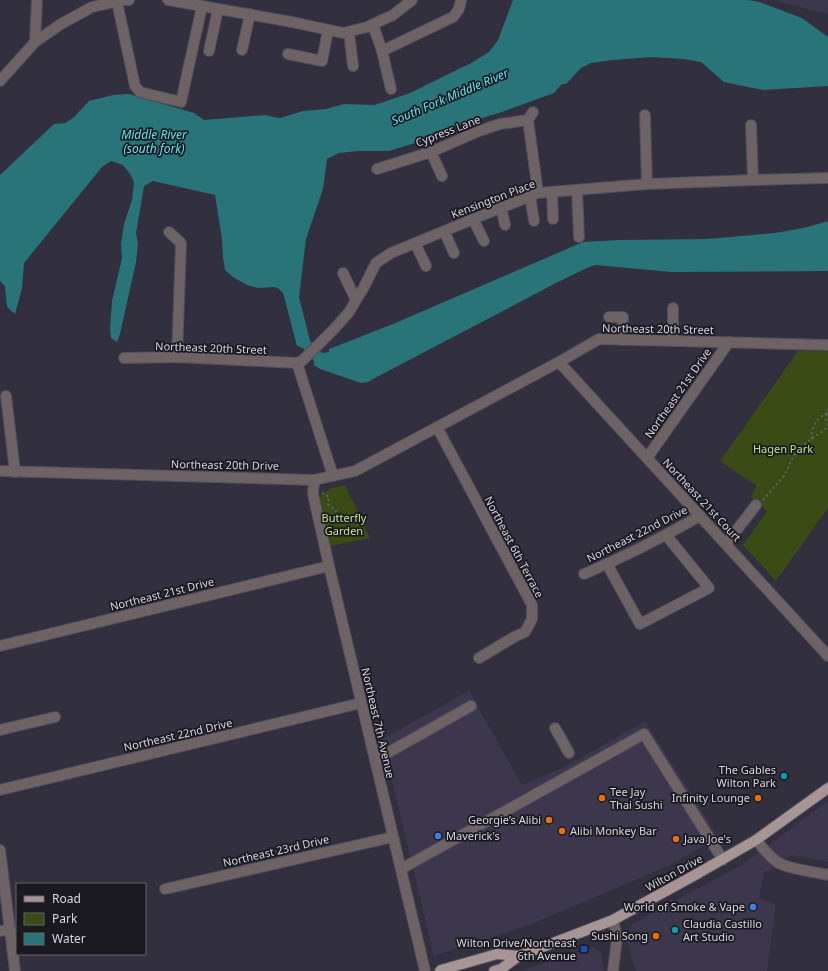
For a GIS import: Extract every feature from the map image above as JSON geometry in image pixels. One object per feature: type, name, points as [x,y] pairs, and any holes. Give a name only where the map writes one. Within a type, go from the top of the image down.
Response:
[{"type":"main road","name":"Wilton Drive","points":[[494,971],[501,969],[519,956],[613,920],[723,860],[756,840],[828,788]]},
{"type":"main road","name":"Wilton Drive","points":[[440,971],[497,954],[519,956]]},
{"type":"street","points":[[35,42],[37,0]]},
{"type":"street","points":[[0,80],[35,42],[61,24],[92,7],[129,0]]},
{"type":"street","points":[[168,0],[250,14],[343,33],[373,25],[393,15],[412,0]]},
{"type":"street","points":[[382,52],[453,17],[459,9],[461,0]]},
{"type":"street","points":[[117,2],[135,86],[140,92],[181,102],[202,6]]},
{"type":"street","points":[[209,51],[218,9]]},
{"type":"street","points":[[242,50],[250,14]]},
{"type":"street","points":[[373,25],[382,52],[391,89]]},
{"type":"street","points":[[288,54],[322,61],[328,30]]},
{"type":"street","points":[[349,32],[353,66]]},
{"type":"street","points":[[645,115],[647,184]]},
{"type":"street","name":"Cypress Lane","points":[[377,169],[431,152],[479,131],[531,116],[534,194]]},
{"type":"street","points":[[751,125],[753,180]]},
{"type":"street","points":[[431,152],[442,176]]},
{"type":"street","name":"Kensington Place","points":[[297,363],[302,361],[349,312],[376,263],[391,253],[534,194],[647,184],[828,178]]},
{"type":"street","points":[[577,190],[579,237]]},
{"type":"street","points":[[552,192],[553,218]]},
{"type":"street","points":[[534,194],[534,222]]},
{"type":"street","points":[[501,207],[505,225]]},
{"type":"street","points":[[473,219],[484,241]]},
{"type":"street","points":[[444,231],[454,253]]},
{"type":"street","points":[[169,232],[181,242],[177,357]]},
{"type":"street","points":[[415,243],[426,266]]},
{"type":"street","points":[[343,273],[356,300]]},
{"type":"street","points":[[672,308],[673,341]]},
{"type":"street","points":[[609,317],[628,317],[622,340]]},
{"type":"street","name":"Northeast 20th Street","points":[[437,427],[599,339],[828,345]]},
{"type":"street","name":"Northeast 21st Drive","points":[[648,458],[729,342]]},
{"type":"street","name":"Northeast 20th Street","points":[[124,358],[177,357],[297,363]]},
{"type":"street","name":"Northeast 21st Court","points":[[559,362],[828,656]]},
{"type":"street","points":[[297,363],[333,476]]},
{"type":"street","points":[[6,396],[14,472]]},
{"type":"street","name":"Northeast 20th Drive","points":[[0,471],[314,480],[355,472],[437,427]]},
{"type":"street","name":"Northeast 6th Terrace","points":[[437,427],[532,605],[532,619],[525,632],[479,658]]},
{"type":"street","name":"Northeast 7th Avenue","points":[[314,480],[313,494],[329,566],[425,971]]},
{"type":"street","points":[[726,544],[756,505]]},
{"type":"street","name":"Northeast 22nd Drive","points":[[584,574],[666,535],[700,516]]},
{"type":"street","points":[[607,564],[640,624],[709,588],[666,535]]},
{"type":"street","name":"Northeast 21st Drive","points":[[0,646],[329,566]]},
{"type":"street","name":"Northeast 22nd Drive","points":[[0,790],[361,703]]},
{"type":"street","points":[[375,760],[471,706]]},
{"type":"street","points":[[0,730],[55,717]]},
{"type":"street","points":[[555,728],[569,753]]},
{"type":"street","points":[[401,869],[644,734],[723,860]]},
{"type":"street","name":"Northeast 23rd Drive","points":[[165,889],[393,837]]},
{"type":"street","points":[[756,840],[768,855],[780,864],[828,874]]},
{"type":"street","points":[[0,850],[5,930],[16,971]]},
{"type":"street","points":[[613,920],[616,938],[613,971]]},
{"type":"path","points":[[756,505],[762,502],[784,476],[794,455],[799,449],[828,426],[826,422],[828,409]]},
{"type":"path","points":[[812,439],[811,433],[813,427],[822,416],[827,413]]},
{"type":"path","points":[[313,494],[323,493],[329,497],[328,504],[344,519]]},
{"type":"shaded area","points":[[773,0],[828,0],[828,14],[816,11]]},
{"type":"shaded area","points":[[469,691],[522,785],[562,768],[645,721],[719,838],[668,866],[527,926],[434,956],[382,739]]},
{"type":"shaded area","points":[[828,801],[828,862],[792,855],[764,873],[759,899],[776,904],[767,971],[636,971],[627,943],[632,924],[743,864]]},
{"type":"shaded area","points":[[593,947],[601,952],[604,971],[521,971]]},
{"type":"green space","name":"Hagen Park","points":[[798,351],[828,351],[828,508],[776,581],[743,545],[767,511],[751,497],[757,486],[720,461]]},
{"type":"green space","name":"Butterfly Garden","points":[[345,485],[370,538],[330,546],[320,496],[331,488]]},
{"type":"water","points":[[513,0],[748,0],[759,2],[802,18],[828,37],[828,86],[763,90],[724,82],[701,62],[683,59],[651,57],[591,63],[581,68],[566,84],[562,84],[554,93],[502,112],[436,132],[425,140],[389,151],[358,151],[339,153],[327,159],[323,189],[306,239],[299,297],[310,341],[322,353],[329,352],[329,349],[393,324],[583,242],[707,239],[775,233],[808,227],[828,221],[828,271],[671,272],[596,265],[556,283],[368,382],[361,383],[320,369],[314,365],[314,361],[303,348],[297,346],[283,293],[279,289],[275,287],[258,288],[247,285],[233,277],[225,270],[215,195],[153,181],[144,186],[136,233],[138,244],[136,262],[120,334],[117,342],[111,338],[110,329],[112,301],[122,258],[121,244],[124,224],[132,200],[134,182],[123,165],[111,161],[102,167],[24,263],[22,288],[15,314],[7,307],[5,286],[0,281],[0,175],[54,124],[65,123],[73,118],[89,101],[113,95],[129,94],[194,113],[204,120],[265,115],[280,118],[303,111],[326,109],[344,104],[375,105],[410,93],[473,62],[489,52],[498,40]]},
{"type":"place","name":"The Gables Wilton Park","points":[[784,776]]},
{"type":"place","name":"Tee Jay Thai Sushi","points":[[602,798]]},
{"type":"place","name":"Infinity Lounge","points":[[758,798]]},
{"type":"place","name":"Georgie’s Alibi","points":[[549,820]]},
{"type":"place","name":"Alibi Monkey Bar","points":[[562,831]]},
{"type":"place","name":"Maverick's","points":[[438,836]]},
{"type":"place","name":"Java Joe's","points":[[676,839]]},
{"type":"place","name":"World of Smoke & Vape","points":[[753,907]]},
{"type":"place","name":"Claudia Castillo Art Studio","points":[[675,930]]},
{"type":"place","name":"Sushi Song","points":[[656,936]]},
{"type":"place","name":"Wilton Drive/Northeast 6th Avenue","points":[[584,949]]},
{"type":"water label","name":"South Fork Middle River","points":[[450,97]]},
{"type":"water label","name":"Middle River (south fork)","points":[[154,142]]}]
